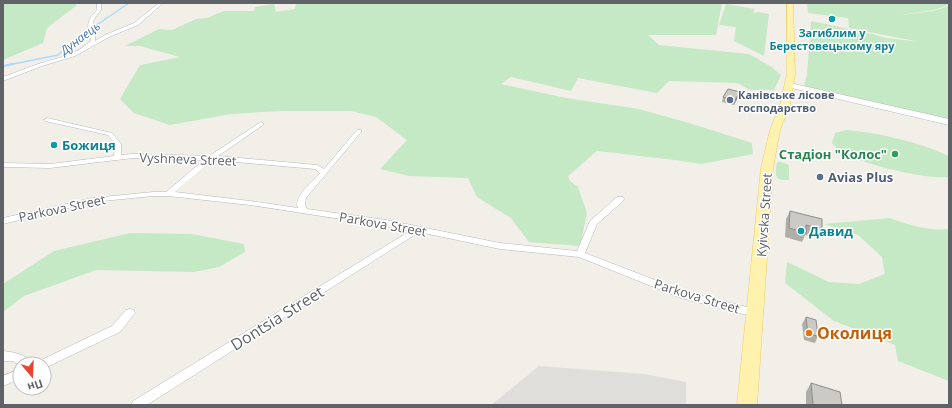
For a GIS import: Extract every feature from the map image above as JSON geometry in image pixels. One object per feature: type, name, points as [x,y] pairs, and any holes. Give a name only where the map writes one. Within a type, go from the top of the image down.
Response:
[{"type":"main road","name":"Kyivska Street","points":[[747,405],[767,168],[776,130],[785,106],[790,85],[790,3]]},
{"type":"street","points":[[86,48],[93,40],[89,25],[90,19],[99,10],[98,3]]},
{"type":"street","points":[[3,79],[40,65],[73,55],[107,36],[136,24],[161,3]]},
{"type":"street","points":[[790,85],[949,122]]},
{"type":"street","points":[[47,120],[110,134],[118,144],[118,157]]},
{"type":"street","points":[[168,194],[211,158],[261,124]]},
{"type":"street","points":[[305,212],[302,205],[302,198],[359,131]]},
{"type":"street","name":"Vyshneva Street","points":[[3,165],[50,166],[102,161],[118,157],[132,156],[211,158],[317,167],[324,172]]},
{"type":"street","name":"Parkova Street","points":[[4,220],[93,200],[153,194],[168,194],[250,203],[386,223],[500,246],[580,254],[684,294],[755,313]]},
{"type":"street","points":[[580,254],[593,223],[620,199]]},
{"type":"street","name":"Dontsia Street","points":[[137,405],[417,230]]},
{"type":"street","points":[[52,360],[116,329],[130,313]]},
{"type":"shaded area","points":[[539,366],[644,374],[686,382],[686,405],[491,405]]},
{"type":"green space","points":[[3,3],[72,3],[77,5],[47,28],[43,43],[3,60]]},
{"type":"green space","points":[[296,3],[722,3],[716,35],[648,35],[659,45],[749,54],[770,66],[781,75],[774,90],[750,90],[738,83],[669,81],[657,93],[578,78],[571,91],[511,77],[501,84],[566,98],[639,109],[752,143],[753,154],[701,164],[597,151],[568,176],[570,181],[578,187],[587,213],[580,246],[529,242],[511,218],[477,197],[468,178],[409,176],[380,169],[407,140],[376,117],[351,111],[281,111],[231,114],[170,125],[134,113],[120,99],[140,65],[180,57],[140,46],[125,46],[159,29],[172,30],[196,19],[207,18],[224,11],[254,11],[255,7],[274,4],[276,12],[295,9]]},
{"type":"green space","points":[[807,3],[949,3],[949,5],[933,10],[894,16],[933,11],[949,6],[949,119],[804,86],[807,75],[811,21],[886,38],[920,42],[849,28],[848,18],[808,13]]},
{"type":"green space","points":[[726,4],[755,9],[753,13],[758,12],[769,14],[764,56],[734,41],[736,27],[719,25]]},
{"type":"green space","name":"Стадіон \"Колос\"","points":[[847,130],[873,133],[899,139],[925,146],[949,156],[949,177],[910,174],[850,157],[841,152],[832,143],[835,133]]},
{"type":"green space","points":[[777,162],[789,165],[789,180],[778,178],[776,174]]},
{"type":"green space","points":[[890,218],[919,227],[949,229],[949,381],[898,361],[895,345],[834,321],[785,283],[787,262],[829,282],[859,284],[885,274],[882,257],[858,235],[824,224]]},
{"type":"green space","points":[[130,233],[192,234],[244,244],[245,252],[219,267],[194,272],[96,270],[24,296],[3,312],[3,284],[54,251]]},
{"type":"building","points":[[728,89],[740,92],[735,100],[723,97]]},
{"type":"building","points":[[790,211],[822,219],[822,229],[806,225],[806,233],[789,228]]},
{"type":"building","points":[[806,317],[816,320],[818,336],[808,334]]},
{"type":"building","points":[[811,383],[840,392],[842,405],[813,405]]},
{"type":"waterway","name":"Дунаець","points":[[3,66],[58,55],[79,37],[129,3]]},
{"type":"place","name":"Загиблим у Берестовецькому яру","points":[[832,19]]},
{"type":"place","name":"Канівське лісове господарство","points":[[730,100]]},
{"type":"place","name":"Божиця","points":[[54,145]]},
{"type":"place","name":"Стадіон \"Колос\"","points":[[895,154]]},
{"type":"place","name":"Avias Plus","points":[[820,177]]},
{"type":"place","name":"Давид","points":[[801,231]]},
{"type":"place","name":"Околиця","points":[[809,333]]}]
